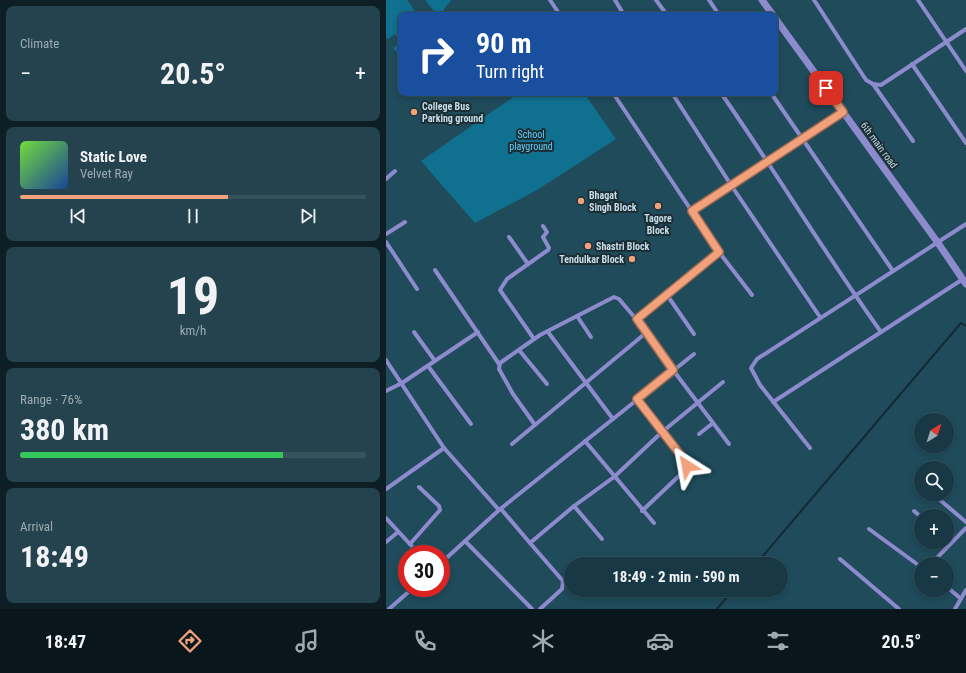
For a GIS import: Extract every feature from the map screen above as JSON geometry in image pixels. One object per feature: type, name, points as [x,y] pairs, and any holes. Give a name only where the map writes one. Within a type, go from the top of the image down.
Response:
[{"type":"street","points":[[550,0],[558,12]]},
{"type":"street","points":[[615,0],[622,12]]},
{"type":"street","points":[[656,0],[665,12]]},
{"type":"street","points":[[709,0],[717,12]]},
{"type":"street","points":[[762,0],[771,12]]},
{"type":"street","points":[[814,0],[866,80],[873,84],[880,85],[966,29]]},
{"type":"street","points":[[918,0],[966,71]]},
{"type":"street","name":"6th main road","points":[[778,22],[938,243],[964,282]]},
{"type":"street","points":[[912,64],[966,143]]},
{"type":"street","points":[[873,84],[913,141]]},
{"type":"street","points":[[615,96],[719,252],[752,295]]},
{"type":"street","points":[[674,96],[731,185],[820,317]]},
{"type":"street","points":[[723,96],[881,332]]},
{"type":"street","points":[[773,96],[893,271]]},
{"type":"street","points":[[692,211],[843,112]]},
{"type":"street","points":[[386,179],[395,171]]},
{"type":"street","points":[[386,234],[405,222]]},
{"type":"street","points":[[810,448],[760,385],[751,368],[757,359],[966,224]]},
{"type":"street","points":[[534,339],[500,290],[507,279],[549,248],[543,237],[547,232],[543,226]]},
{"type":"street","points":[[509,237],[528,264]]},
{"type":"street","points":[[386,242],[417,289]]},
{"type":"street","points":[[637,319],[719,252]]},
{"type":"street","points":[[436,270],[499,364],[499,369],[513,394],[535,425]]},
{"type":"street","points":[[773,402],[881,332],[964,282]]},
{"type":"street","points":[[667,295],[694,334]]},
{"type":"street","points":[[499,364],[534,339],[614,297],[619,298],[647,332],[673,370],[728,444]]},
{"type":"street","points":[[577,316],[591,337]]},
{"type":"street","points":[[414,332],[435,361]]},
{"type":"street","points":[[386,391],[402,383],[478,332]]},
{"type":"street","points":[[548,332],[613,419]]},
{"type":"street","points":[[512,444],[647,332]]},
{"type":"street","points":[[519,350],[547,384]]},
{"type":"street","points":[[450,555],[500,510],[694,354]]},
{"type":"street","points":[[386,360],[444,448],[563,580],[562,589],[540,609]]},
{"type":"street","points":[[428,366],[471,424]]},
{"type":"street","points":[[530,543],[574,506],[614,477],[662,432],[723,382]]},
{"type":"street","points":[[637,399],[686,462],[687,466],[642,510]]},
{"type":"street","points":[[698,434],[713,423]]},
{"type":"street","points":[[585,441],[654,523]]},
{"type":"street","points":[[386,489],[444,448]]},
{"type":"street","points":[[386,518],[410,544],[440,510],[439,506],[419,487]]},
{"type":"street","points":[[941,501],[966,522]]},
{"type":"street","points":[[574,506],[602,539]]},
{"type":"street","points":[[954,542],[966,528]]},
{"type":"street","points":[[869,529],[914,562]]},
{"type":"street","points":[[386,542],[398,532]]},
{"type":"street","points":[[465,541],[532,609]]},
{"type":"street","points":[[938,557],[947,549]]},
{"type":"street","points":[[840,559],[900,609]]},
{"type":"street","points":[[955,609],[966,590]]},
{"type":"street","points":[[954,593],[960,598]]},
{"type":"street","points":[[389,609],[403,597]]},
{"type":"green space","points":[[386,0],[407,0],[416,12],[398,12],[398,39],[395,34],[388,39],[386,38]]},
{"type":"green space","points":[[425,0],[451,0],[442,12],[435,12]]},
{"type":"green space","points":[[398,44],[398,54],[393,48]]},
{"type":"green space","name":"School playground","points":[[515,96],[586,96],[616,139],[537,190],[475,223],[421,161]]},
{"type":"waterway","points":[[762,557],[961,323],[966,326]]},
{"type":"waterway","points":[[717,609],[727,597]]},
{"type":"place","name":"College Bus Parking ground","points":[[414,112]]},
{"type":"place","name":"Bhagat Singh Block","points":[[581,201]]},
{"type":"place","name":"Tagore Block","points":[[658,206]]},
{"type":"place","name":"Shastri Block","points":[[588,246]]},
{"type":"place","name":"Tendulkar Block","points":[[632,259]]},
{"type":"route","points":[[687,466],[681,455],[637,399],[673,370],[637,319],[719,252],[692,211],[843,112],[826,88]]}]
